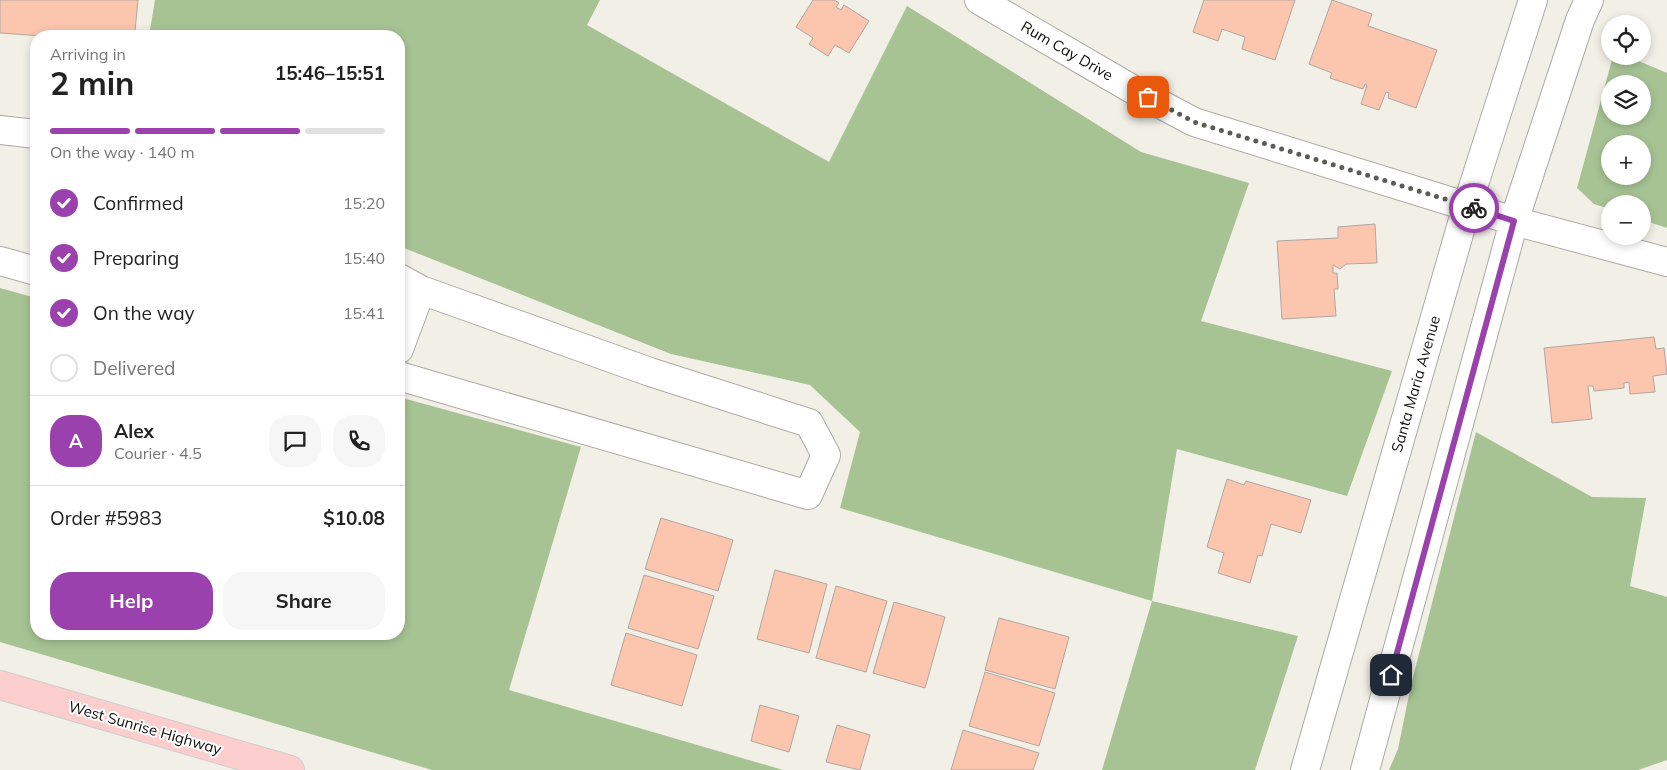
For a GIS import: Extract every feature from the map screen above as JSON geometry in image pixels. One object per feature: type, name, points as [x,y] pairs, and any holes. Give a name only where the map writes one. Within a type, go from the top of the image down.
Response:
[{"type":"main road","name":"West Sunrise Highway","points":[[0,685],[290,770]]},
{"type":"street","name":"Rum Cay Drive","points":[[979,0],[1132,89],[1194,122],[1514,221],[1667,262]]},
{"type":"street","name":"Santa Maria Avenue","points":[[1305,770],[1468,206],[1533,0]]},
{"type":"street","points":[[1365,770],[1514,221],[1580,20],[1589,0]]},
{"type":"street","points":[[0,130],[30,133]]},
{"type":"street","points":[[0,260],[30,269]]},
{"type":"street","points":[[405,314],[410,284],[650,372],[809,423],[826,455],[808,495],[405,378]]},
{"type":"green space","points":[[155,0],[600,0],[587,25],[829,162],[907,6],[1141,152],[1249,183],[1201,321],[1392,371],[1347,496],[1177,449],[1152,601],[840,508],[860,432],[810,385],[671,354],[405,248],[405,30],[150,30]]},
{"type":"green space","points":[[1611,65],[1648,65],[1667,73],[1667,228],[1651,223],[1651,195],[1601,195],[1601,206],[1594,204],[1577,188],[1601,100],[1601,125],[1651,125],[1651,75],[1608,75]]},
{"type":"green space","points":[[0,288],[30,296],[30,640],[405,640],[405,399],[581,447],[509,690],[783,770],[432,770],[0,642]]},
{"type":"green space","points":[[1476,432],[1592,497],[1646,498],[1630,586],[1667,597],[1667,760],[1638,770],[1389,770],[1398,749],[1411,685]]},
{"type":"green space","points":[[1152,601],[1298,636],[1255,770],[1102,770]]},
{"type":"building","points":[[0,0],[138,0],[135,30],[30,30],[30,35],[0,33]]},
{"type":"building","points":[[813,0],[834,0],[839,3],[836,7],[841,10],[844,5],[869,21],[849,53],[835,45],[828,56],[809,44],[813,38],[796,27]]},
{"type":"building","points":[[1204,0],[1295,0],[1275,60],[1242,49],[1245,37],[1222,29],[1218,41],[1193,32]]},
{"type":"building","points":[[1332,0],[1372,14],[1368,26],[1437,50],[1416,108],[1388,98],[1389,93],[1386,92],[1379,110],[1361,104],[1367,85],[1365,84],[1363,89],[1330,78],[1332,73],[1309,64]]},
{"type":"building","points":[[1375,224],[1377,263],[1346,264],[1340,269],[1333,265],[1333,273],[1337,273],[1338,289],[1334,289],[1336,316],[1282,319],[1277,241],[1338,238],[1338,227]]},
{"type":"building","points":[[1654,337],[1656,349],[1664,348],[1667,374],[1653,376],[1655,392],[1630,394],[1629,382],[1624,383],[1624,388],[1594,391],[1593,386],[1588,386],[1592,419],[1552,423],[1544,348]]},
{"type":"building","points":[[1227,479],[1244,485],[1246,481],[1311,500],[1301,533],[1271,524],[1262,556],[1258,555],[1250,583],[1218,573],[1224,553],[1207,547]]},
{"type":"building","points":[[661,518],[733,540],[718,591],[645,569]]},
{"type":"building","points":[[775,570],[827,584],[809,653],[757,639]]},
{"type":"building","points":[[644,575],[714,596],[698,649],[628,628]]},
{"type":"building","points":[[836,586],[887,601],[866,672],[816,658]]},
{"type":"building","points":[[894,602],[945,617],[925,688],[873,673]]},
{"type":"building","points":[[999,618],[1069,637],[1055,689],[985,670]]},
{"type":"building","points":[[626,633],[697,655],[682,706],[611,685]]},
{"type":"building","points":[[985,672],[1055,693],[1039,746],[969,726]]},
{"type":"building","points":[[760,705],[799,716],[789,752],[751,741]]},
{"type":"building","points":[[837,725],[870,735],[860,770],[826,762]]},
{"type":"building","points":[[963,730],[1039,753],[1033,770],[951,770]]},
{"type":"way so far","points":[[1148,97],[1194,122],[1474,208]]},
{"type":"route","points":[[1391,675],[1514,221],[1474,208]]}]
